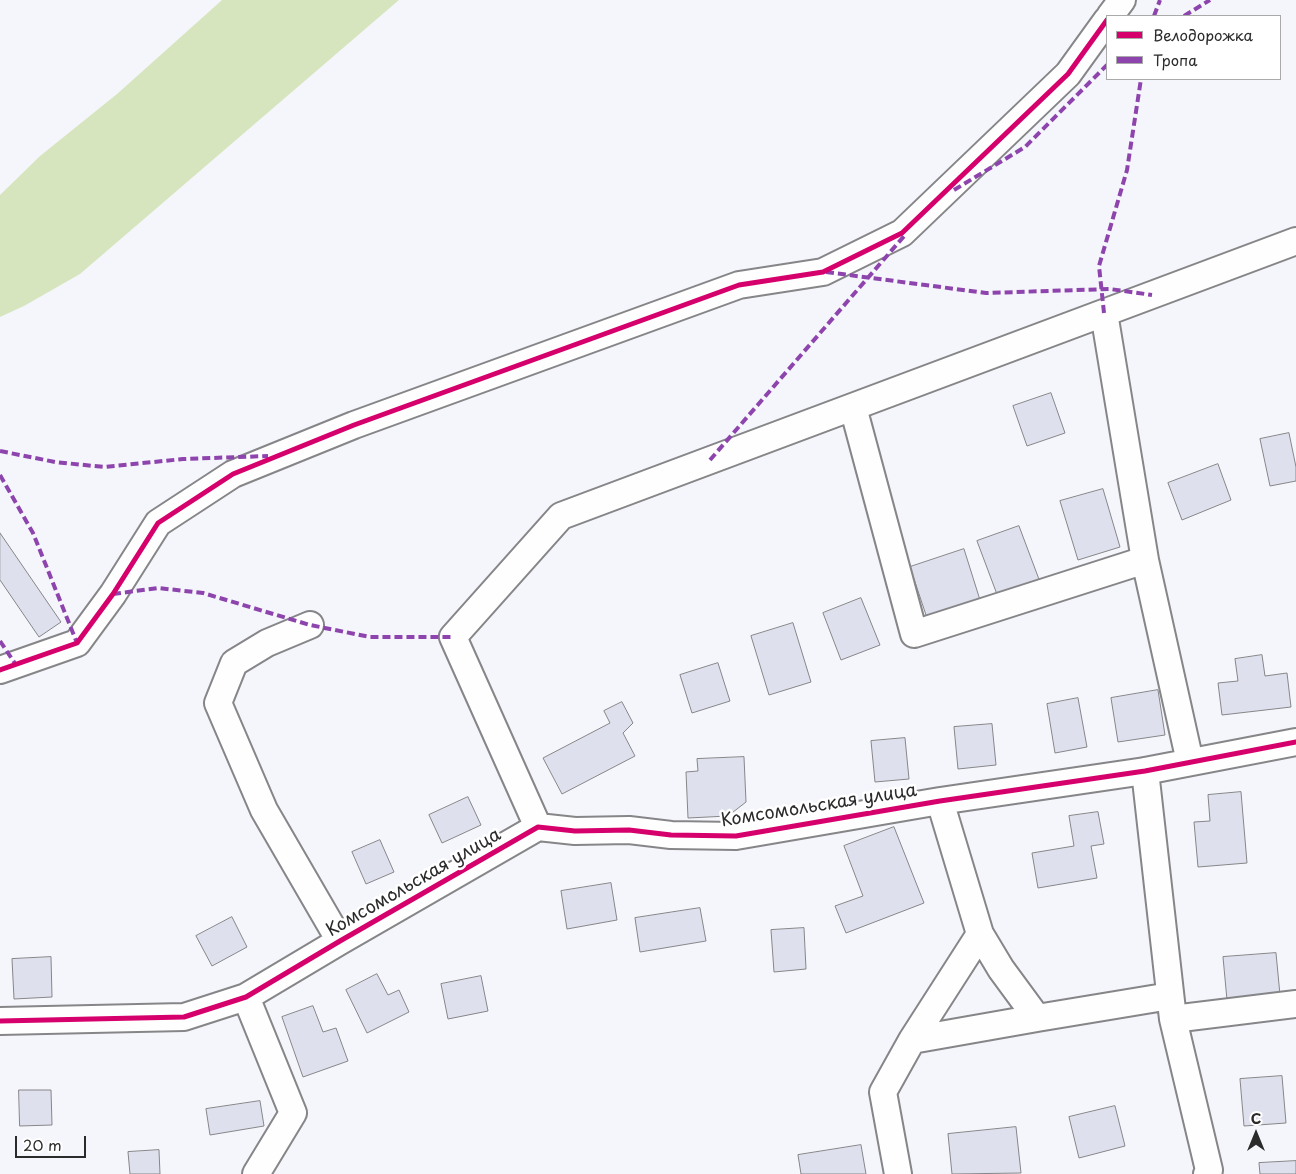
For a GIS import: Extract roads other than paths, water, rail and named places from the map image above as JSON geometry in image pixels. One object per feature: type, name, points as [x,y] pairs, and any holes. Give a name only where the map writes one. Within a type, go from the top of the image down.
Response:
[{"type":"street","points":[[1111,15],[1122,0]]},
{"type":"street","points":[[0,670],[77,643],[113,594],[158,523],[234,474],[354,425],[739,285],[824,272],[902,233],[1068,74],[1106,21]]},
{"type":"street","points":[[538,827],[453,637],[561,516],[1296,240]]},
{"type":"street","points":[[1104,313],[1144,560],[1190,762]]},
{"type":"street","points":[[853,407],[914,634],[1144,560]]},
{"type":"street","points":[[310,625],[267,643],[234,663],[218,704],[264,810],[340,941]]},
{"type":"street","name":"Комсомольская улица","points":[[0,1021],[184,1017],[246,997],[538,827],[575,831],[629,830],[671,835],[736,836],[940,801],[1145,771],[1296,742]]},
{"type":"street","points":[[1145,771],[1172,1007],[1208,1170],[1207,1174]]},
{"type":"street","points":[[940,801],[980,934],[1001,969],[1038,1018]]},
{"type":"street","points":[[898,1174],[883,1092],[912,1040],[980,934]]},
{"type":"street","points":[[246,997],[293,1113],[256,1174]]},
{"type":"street","points":[[912,1040],[1038,1018],[1172,1007],[1296,1004]]}]
